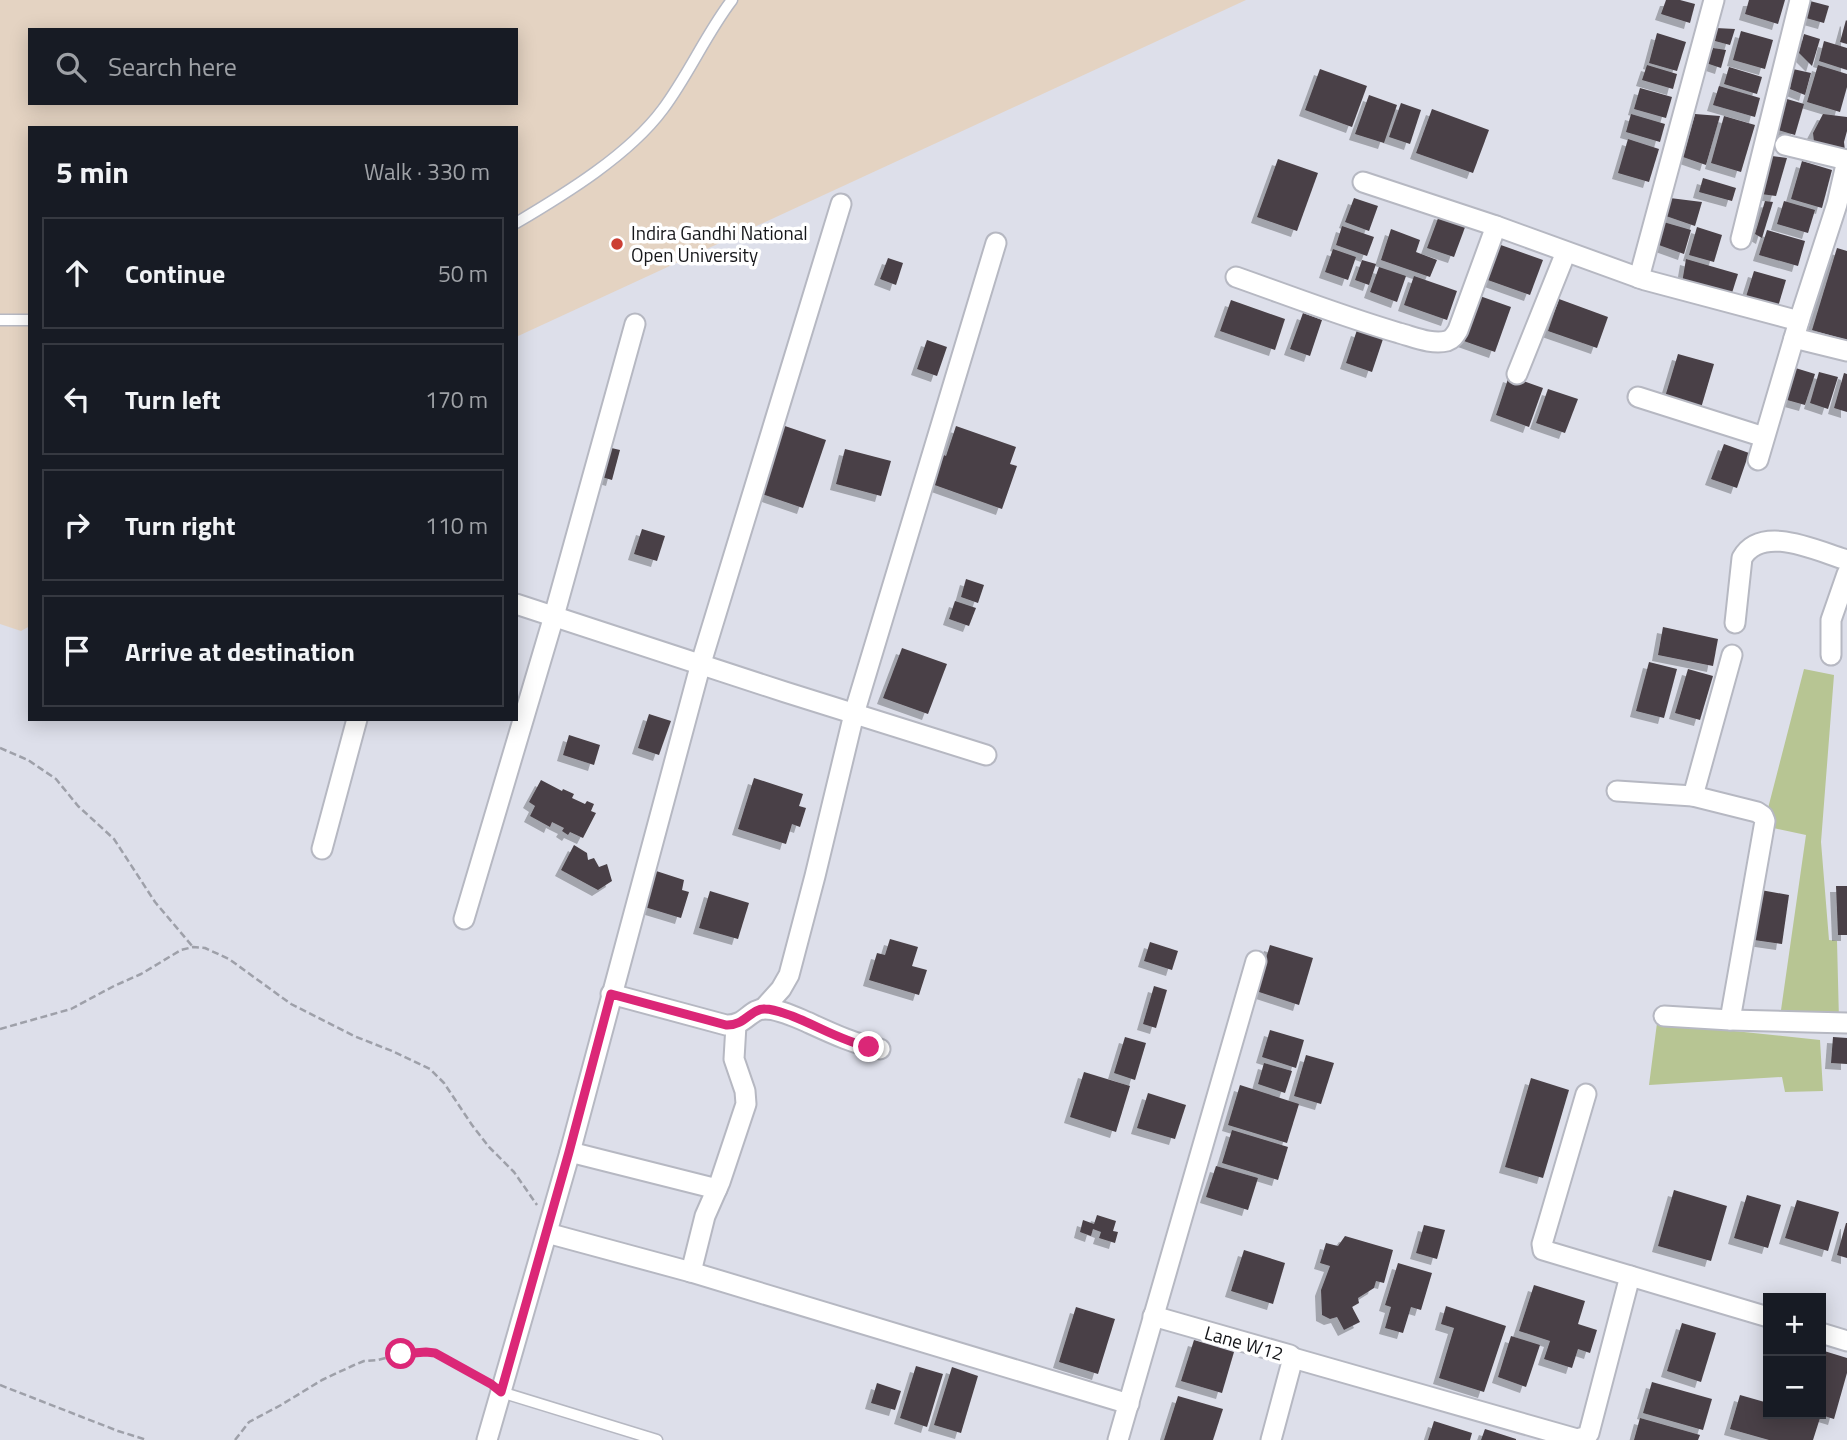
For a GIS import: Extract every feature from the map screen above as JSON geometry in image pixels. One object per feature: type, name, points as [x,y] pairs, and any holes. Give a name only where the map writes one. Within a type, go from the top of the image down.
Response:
[{"type":"street","points":[[1639,278],[1714,0]]},
{"type":"street","points":[[1741,239],[1800,0]]},
{"type":"street","points":[[1758,460],[1796,329],[1837,204],[1847,160],[1785,145]]},
{"type":"street","points":[[1363,182],[1496,226],[1639,278],[1796,329],[1847,351]]},
{"type":"street","points":[[487,1440],[569,1152],[701,663],[841,204]]},
{"type":"street","points":[[1236,277],[1372,325],[1427,341],[1448,341],[1458,330],[1496,226]]},
{"type":"street","points":[[763,1009],[781,989],[789,975],[854,713],[996,243]]},
{"type":"street","points":[[1517,374],[1566,252]]},
{"type":"street","points":[[464,919],[554,616],[635,324]]},
{"type":"street","points":[[1638,397],[1764,437]]},
{"type":"street","points":[[1735,623],[1742,558],[1746,550],[1768,541],[1781,541],[1847,560]]},
{"type":"street","points":[[1831,655],[1831,620],[1847,574]]},
{"type":"street","points":[[518,605],[986,755]]},
{"type":"street","points":[[1693,796],[1732,655]]},
{"type":"street","points":[[322,849],[356,721]]},
{"type":"street","points":[[1616,791],[1693,796],[1757,812],[1763,816],[1765,821],[1730,1020]]},
{"type":"street","points":[[1118,1440],[1256,961]]},
{"type":"street","points":[[611,994],[720,1024],[744,1021],[757,1010],[780,1012],[860,1045],[880,1049]]},
{"type":"street","points":[[1664,1016],[1847,1023]]},
{"type":"street","points":[[691,1272],[705,1216],[746,1104],[745,1091],[734,1059],[736,1024]]},
{"type":"street","points":[[1586,1094],[1542,1247],[1545,1252],[1763,1316]]},
{"type":"street","points":[[569,1152],[716,1189]]},
{"type":"street","points":[[548,1227],[1129,1404]]},
{"type":"street","points":[[1293,1358],[1577,1439],[1582,1438],[1589,1433],[1630,1276]]},
{"type":"street","name":"Lane W12","points":[[1153,1317],[1293,1358],[1271,1440]]},
{"type":"street","points":[[1826,1335],[1847,1341]]},
{"type":"lane","points":[[518,222],[550,204],[592,174],[645,130],[678,88],[732,0]]},
{"type":"lane","points":[[0,320],[28,320]]},
{"type":"lane","points":[[501,1392],[657,1440]]},
{"type":"path","points":[[0,748],[28,760],[56,779],[78,806],[114,839],[155,902],[193,947]]},
{"type":"path","points":[[0,1029],[71,1009],[141,974],[181,950],[205,948],[229,960],[291,1004],[430,1069],[444,1083],[489,1147],[513,1172],[548,1227]]},
{"type":"path","points":[[234,1440],[249,1422],[322,1380],[364,1361],[401,1354],[435,1353],[501,1392]]},
{"type":"path","points":[[0,1385],[147,1440]]},
{"type":"shaded area","name":"Indira Gandhi National Open University","points":[[0,0],[1246,0],[518,336],[518,126],[28,126],[28,627],[21,631],[0,624]]},
{"type":"green space","points":[[1804,669],[1834,675],[1821,842],[1829,940],[1837,941],[1839,1020],[1780,1017],[1806,835],[1769,827],[1765,820]]},
{"type":"green space","points":[[1657,1023],[1820,1040],[1823,1091],[1785,1092],[1782,1077],[1649,1085]]},
{"type":"building","points":[[1666,0],[1695,4],[1690,23],[1661,14]]},
{"type":"building","points":[[1749,0],[1785,0],[1778,24],[1745,14]]},
{"type":"building","points":[[1810,1],[1829,6],[1824,23],[1806,18]]},
{"type":"building","points":[[1847,21],[1847,44],[1840,42]]},
{"type":"building","points":[[1716,28],[1735,29],[1730,45],[1715,41]]},
{"type":"building","points":[[1741,31],[1773,40],[1765,69],[1733,60]]},
{"type":"building","points":[[1657,33],[1686,42],[1677,71],[1649,63]]},
{"type":"building","points":[[1804,34],[1820,39],[1812,66],[1799,53]]},
{"type":"building","points":[[1824,41],[1847,48],[1847,70],[1819,61]]},
{"type":"building","points":[[1713,48],[1726,50],[1721,68],[1706,63]]},
{"type":"building","points":[[1647,65],[1677,74],[1673,89],[1642,80]]},
{"type":"building","points":[[1818,65],[1847,74],[1847,87],[1840,112],[1807,102]]},
{"type":"building","points":[[1729,67],[1762,77],[1757,94],[1724,84]]},
{"type":"building","points":[[1320,69],[1367,86],[1352,127],[1305,110]]},
{"type":"building","points":[[1793,69],[1811,73],[1805,95],[1790,89]]},
{"type":"building","points":[[1719,86],[1760,98],[1755,117],[1713,105]]},
{"type":"building","points":[[1640,88],[1672,97],[1666,118],[1634,109]]},
{"type":"building","points":[[1369,95],[1397,105],[1384,143],[1355,134]]},
{"type":"building","points":[[1787,99],[1804,104],[1795,135],[1778,130]]},
{"type":"building","points":[[1401,103],[1421,110],[1410,144],[1389,137]]},
{"type":"building","points":[[1432,109],[1489,130],[1473,173],[1416,153]]},
{"type":"building","points":[[1631,114],[1665,124],[1660,142],[1626,132]]},
{"type":"building","points":[[1695,114],[1720,116],[1706,165],[1683,157]]},
{"type":"building","points":[[1823,114],[1847,117],[1845,151],[1814,142],[1813,133]]},
{"type":"building","points":[[1724,116],[1755,125],[1741,172],[1711,163]]},
{"type":"building","points":[[1628,139],[1659,149],[1649,182],[1618,173]]},
{"type":"building","points":[[1772,156],[1787,158],[1776,196],[1761,194]]},
{"type":"building","points":[[1278,159],[1318,173],[1297,231],[1257,217]]},
{"type":"building","points":[[1802,161],[1832,170],[1822,208],[1791,199]]},
{"type":"building","points":[[1703,178],[1736,188],[1732,201],[1699,192]]},
{"type":"building","points":[[1354,198],[1378,206],[1369,231],[1345,222]]},
{"type":"building","points":[[1670,198],[1702,202],[1695,226],[1663,215]]},
{"type":"building","points":[[1765,201],[1773,202],[1762,238],[1755,234]]},
{"type":"building","points":[[1784,201],[1815,210],[1808,233],[1777,224]]},
{"type":"building","points":[[1440,213],[1467,222],[1454,257],[1427,248]]},
{"type":"building","points":[[1660,221],[1691,230],[1684,254],[1656,244]]},
{"type":"building","points":[[1342,226],[1374,237],[1367,256],[1336,245]]},
{"type":"building","points":[[1697,227],[1722,235],[1714,262],[1689,255]]},
{"type":"building","points":[[1391,229],[1420,240],[1416,252],[1437,260],[1430,277],[1381,260]]},
{"type":"building","points":[[1767,230],[1805,241],[1798,266],[1759,255]]},
{"type":"building","points":[[1498,244],[1543,260],[1530,295],[1485,279]]},
{"type":"building","points":[[1837,248],[1847,251],[1847,340],[1812,330]]},
{"type":"building","points":[[1333,249],[1356,257],[1348,280],[1325,272]]},
{"type":"building","points":[[888,258],[903,263],[896,285],[880,279]]},
{"type":"building","points":[[1686,259],[1738,274],[1731,296],[1682,283]]},
{"type":"building","points":[[1362,260],[1376,264],[1369,285],[1355,280]]},
{"type":"building","points":[[1379,267],[1406,276],[1397,302],[1370,292]]},
{"type":"building","points":[[1754,271],[1786,280],[1777,310],[1745,300]]},
{"type":"building","points":[[1414,276],[1457,291],[1447,320],[1404,305]]},
{"type":"building","points":[[1477,295],[1511,307],[1495,352],[1461,340]]},
{"type":"building","points":[[1559,299],[1608,317],[1597,348],[1548,331]]},
{"type":"building","points":[[1231,300],[1285,319],[1275,350],[1220,331]]},
{"type":"building","points":[[1303,313],[1322,320],[1310,356],[1290,349]]},
{"type":"building","points":[[1357,330],[1383,339],[1372,372],[1346,363]]},
{"type":"building","points":[[927,340],[947,347],[937,376],[917,369]]},
{"type":"building","points":[[1678,354],[1714,364],[1701,408],[1665,397]]},
{"type":"building","points":[[1789,366],[1815,374],[1805,405],[1780,398]]},
{"type":"building","points":[[1819,372],[1838,377],[1828,409],[1810,403]]},
{"type":"building","points":[[1844,373],[1847,374],[1847,412],[1834,408]]},
{"type":"building","points":[[1509,376],[1543,388],[1529,427],[1496,415]]},
{"type":"building","points":[[1548,389],[1578,399],[1565,433],[1536,423]]},
{"type":"building","points":[[782,425],[826,440],[803,508],[759,493]]},
{"type":"building","points":[[956,426],[1016,447],[1010,464],[1017,466],[1002,509],[929,483],[939,453],[946,456]]},
{"type":"building","points":[[1724,444],[1749,453],[1737,488],[1711,479]]},
{"type":"building","points":[[603,446],[620,450],[612,480],[595,475]]},
{"type":"building","points":[[845,449],[891,461],[881,496],[836,484]]},
{"type":"building","points":[[642,529],[665,536],[657,561],[634,554]]},
{"type":"building","points":[[966,579],[984,585],[978,603],[961,597]]},
{"type":"building","points":[[955,601],[976,608],[969,626],[949,619]]},
{"type":"building","points":[[1663,627],[1718,639],[1713,666],[1658,655]]},
{"type":"building","points":[[902,648],[947,664],[928,714],[883,698]]},
{"type":"building","points":[[1649,662],[1677,669],[1664,718],[1636,711]]},
{"type":"building","points":[[1688,669],[1713,676],[1700,720],[1675,713]]},
{"type":"building","points":[[649,714],[671,721],[659,755],[638,748]]},
{"type":"building","points":[[569,735],[600,745],[594,765],[563,755]]},
{"type":"building","points":[[754,778],[803,794],[799,806],[806,808],[800,827],[792,824],[786,844],[738,829]]},
{"type":"building","points":[[541,780],[574,794],[572,798],[585,804],[587,801],[594,804],[591,811],[596,813],[583,838],[570,832],[568,835],[562,831],[564,828],[552,822],[550,827],[530,816],[535,806],[529,802]]},
{"type":"building","points":[[574,845],[587,853],[588,860],[594,858],[599,867],[607,864],[612,881],[598,890],[561,870]]},
{"type":"building","points":[[650,869],[684,880],[682,890],[689,892],[681,918],[638,905]]},
{"type":"building","points":[[1836,886],[1847,886],[1847,935],[1838,935]]},
{"type":"building","points":[[1755,889],[1789,895],[1782,944],[1747,939]]},
{"type":"building","points":[[710,891],[749,903],[738,939],[699,928]]},
{"type":"building","points":[[890,939],[918,947],[912,966],[927,970],[919,995],[869,980],[877,953],[885,955]]},
{"type":"building","points":[[1150,942],[1178,951],[1172,970],[1144,961]]},
{"type":"building","points":[[1270,945],[1313,958],[1299,1005],[1256,991]]},
{"type":"building","points":[[1154,986],[1167,990],[1156,1028],[1143,1024]]},
{"type":"building","points":[[1270,1030],[1304,1040],[1296,1068],[1262,1057]]},
{"type":"building","points":[[1125,1037],[1146,1043],[1135,1080],[1114,1073]]},
{"type":"building","points":[[1833,1037],[1847,1038],[1847,1064],[1831,1063]]},
{"type":"building","points":[[1306,1055],[1334,1063],[1321,1104],[1294,1096]]},
{"type":"building","points":[[1264,1063],[1292,1071],[1285,1093],[1258,1084]]},
{"type":"building","points":[[1084,1072],[1130,1086],[1116,1132],[1070,1117]]},
{"type":"building","points":[[1531,1078],[1569,1090],[1543,1178],[1505,1167]]},
{"type":"building","points":[[1240,1085],[1299,1104],[1287,1143],[1228,1125]]},
{"type":"building","points":[[1148,1093],[1186,1105],[1175,1139],[1137,1128]]},
{"type":"building","points":[[1232,1130],[1288,1147],[1278,1180],[1222,1163]]},
{"type":"building","points":[[1216,1166],[1258,1178],[1248,1210],[1206,1197]]},
{"type":"building","points":[[1674,1190],[1727,1206],[1711,1261],[1658,1246]]},
{"type":"building","points":[[1747,1195],[1781,1205],[1768,1248],[1734,1238]]},
{"type":"building","points":[[1797,1200],[1839,1212],[1828,1251],[1785,1238]]},
{"type":"building","points":[[1097,1215],[1116,1221],[1113,1231],[1118,1232],[1115,1243],[1099,1238],[1101,1232],[1093,1229],[1091,1236],[1080,1232],[1083,1220],[1094,1224]]},
{"type":"building","points":[[1847,1223],[1847,1258],[1837,1255]]},
{"type":"building","points":[[1424,1225],[1445,1230],[1437,1259],[1416,1253]]},
{"type":"building","points":[[1345,1236],[1393,1250],[1384,1283],[1376,1281],[1374,1288],[1358,1298],[1359,1303],[1352,1307],[1360,1322],[1344,1330],[1337,1317],[1330,1319],[1322,1315],[1321,1290],[1330,1266],[1320,1263],[1326,1243],[1338,1246]]},
{"type":"building","points":[[1244,1250],[1285,1263],[1273,1304],[1231,1291]]},
{"type":"building","points":[[1398,1263],[1432,1273],[1421,1310],[1411,1307],[1403,1333],[1385,1328],[1391,1307],[1385,1305]]},
{"type":"building","points":[[1534,1285],[1585,1301],[1578,1324],[1597,1330],[1590,1353],[1578,1349],[1572,1368],[1544,1359],[1550,1341],[1519,1331]]},
{"type":"building","points":[[1446,1306],[1506,1326],[1484,1392],[1439,1378],[1454,1328],[1441,1324]]},
{"type":"building","points":[[1076,1307],[1115,1319],[1098,1374],[1059,1362]]},
{"type":"building","points":[[1682,1323],[1716,1333],[1701,1382],[1667,1371]]},
{"type":"building","points":[[1511,1336],[1540,1345],[1526,1387],[1498,1377]]},
{"type":"building","points":[[1194,1340],[1234,1352],[1222,1393],[1181,1381]]},
{"type":"building","points":[[1826,1352],[1847,1358],[1847,1373],[1834,1419],[1826,1417]]},
{"type":"building","points":[[916,1366],[943,1374],[927,1427],[900,1418]]},
{"type":"building","points":[[952,1367],[978,1376],[961,1433],[934,1425]]},
{"type":"building","points":[[1652,1382],[1712,1399],[1703,1430],[1643,1413]]},
{"type":"building","points":[[877,1383],[901,1391],[895,1410],[871,1403]]},
{"type":"building","points":[[1740,1395],[1763,1402],[1763,1419],[1820,1419],[1813,1440],[1769,1440],[1730,1429]]},
{"type":"building","points":[[1178,1396],[1223,1409],[1213,1440],[1164,1440]]},
{"type":"building","points":[[1640,1418],[1700,1435],[1698,1440],[1634,1440]]},
{"type":"building","points":[[1434,1421],[1472,1433],[1470,1440],[1428,1440]]},
{"type":"building","points":[[1485,1429],[1516,1439],[1516,1440],[1481,1440]]},
{"type":"place","name":"Indira Gandhi National Open University","points":[[617,244]]},
{"type":"route","points":[[401,1354],[435,1353],[501,1392],[611,994],[733,1026],[759,1009],[769,1009],[869,1047]]}]
